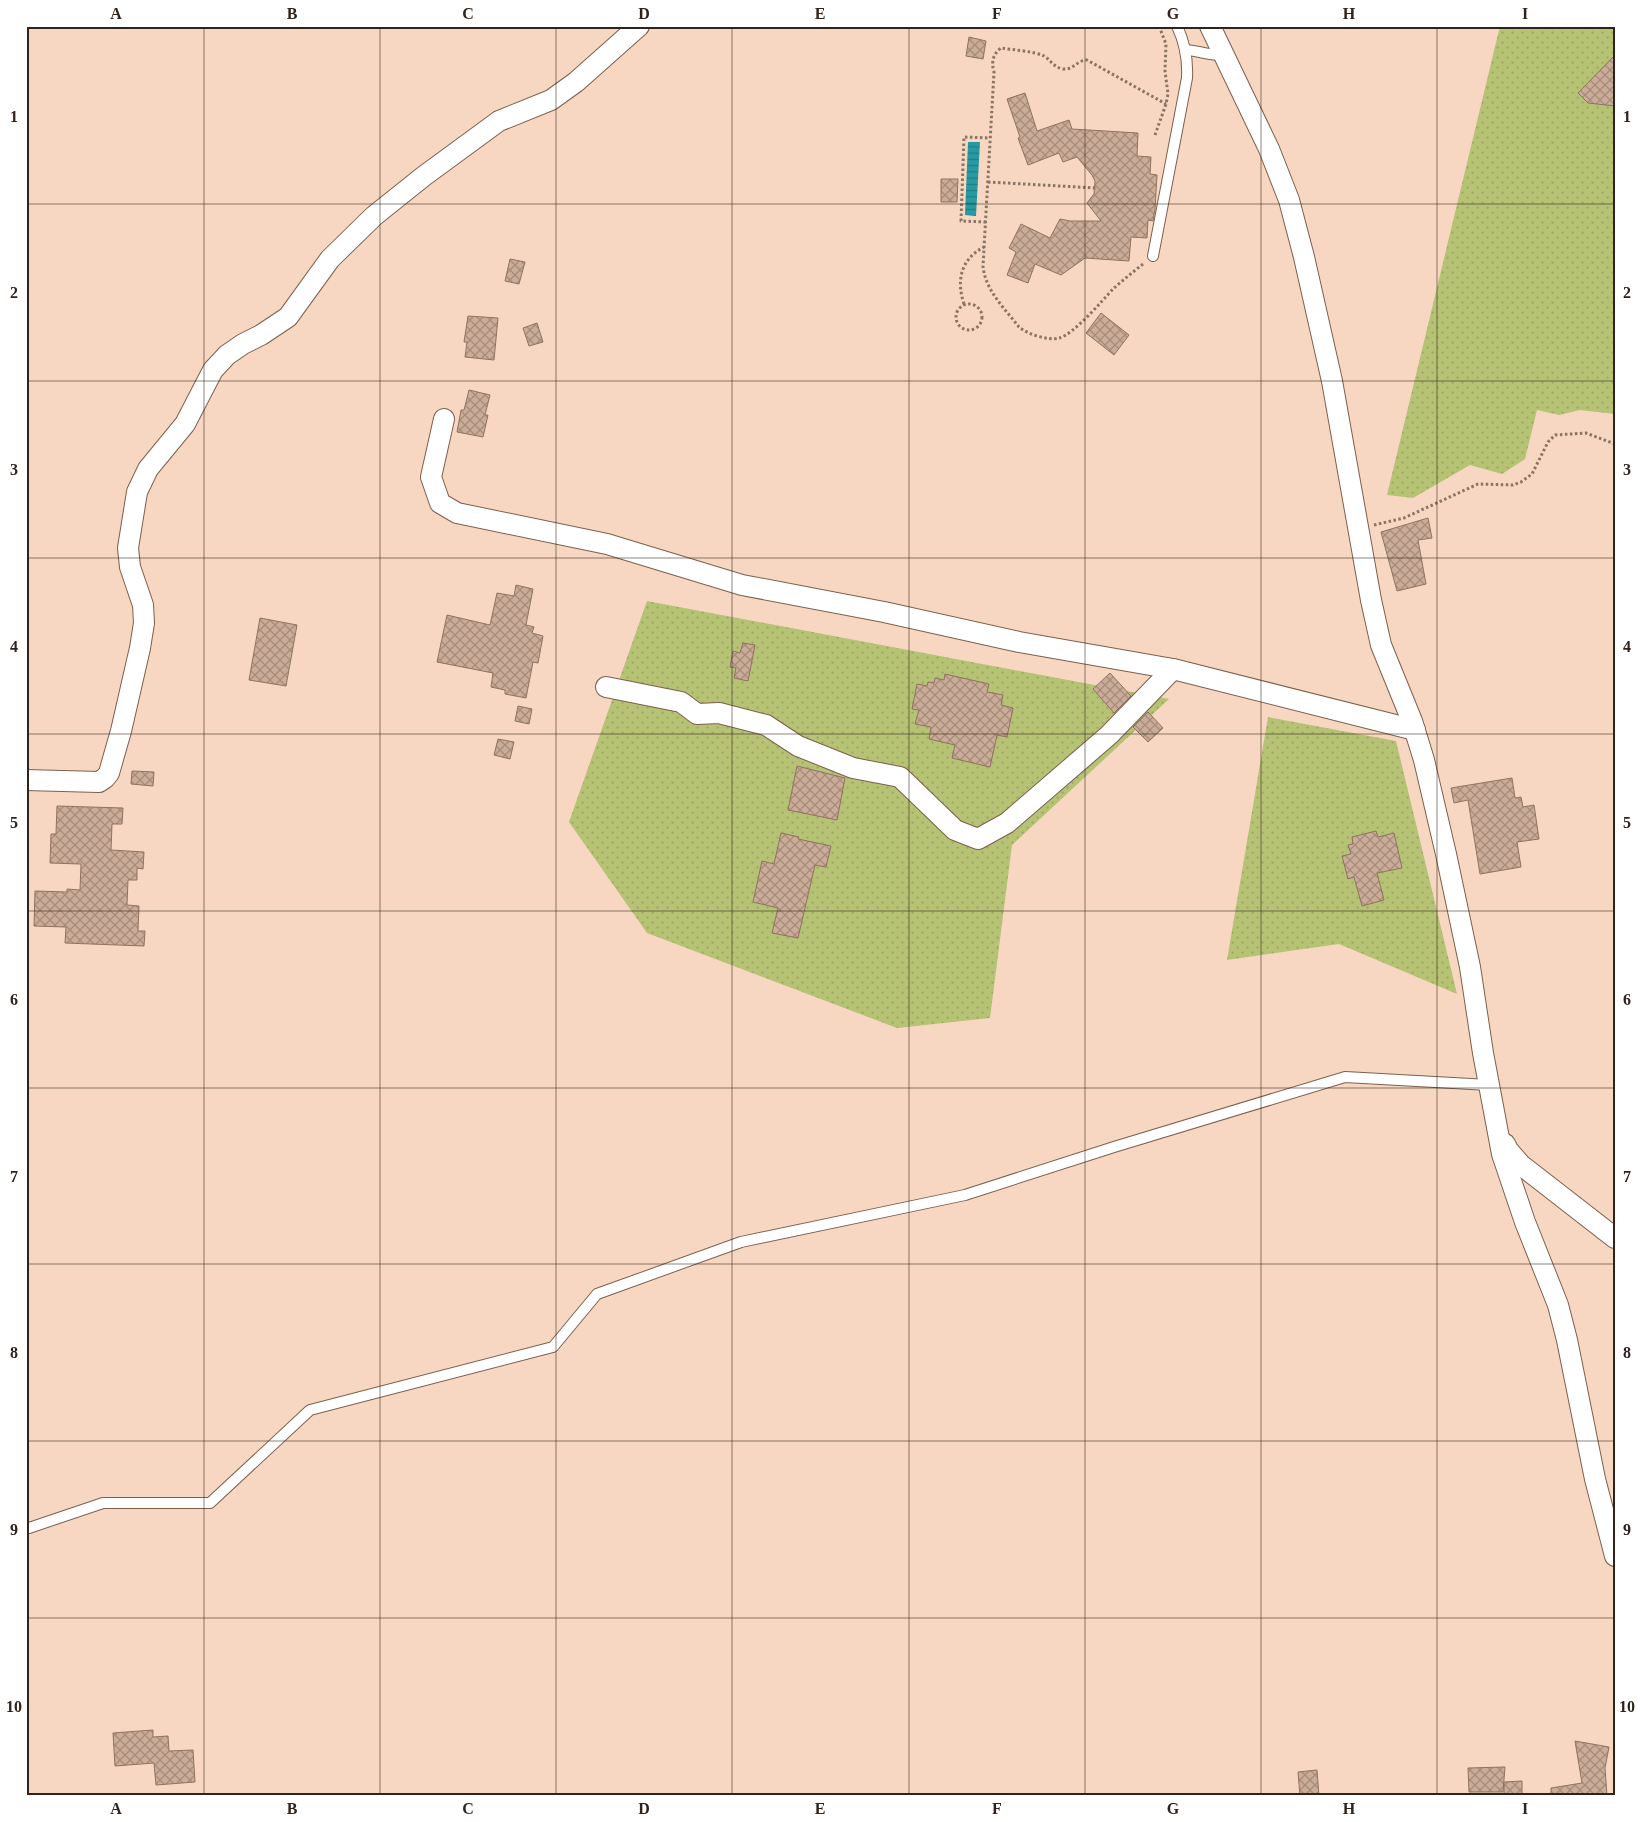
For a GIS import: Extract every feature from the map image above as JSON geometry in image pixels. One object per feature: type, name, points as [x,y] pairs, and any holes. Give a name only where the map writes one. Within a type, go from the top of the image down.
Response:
[{"type":"street","points":[[26,780],[99,782],[109,773],[121,731],[144,624],[142,605],[130,567],[128,548],[137,492],[148,469],[185,424],[213,370],[227,355],[288,317],[330,259],[374,216],[424,176],[499,121],[551,100],[576,82],[639,26]]},
{"type":"street","points":[[1210,26],[1269,149],[1289,200],[1332,381],[1370,600],[1381,645],[1415,730],[1435,807],[1470,967],[1502,1154],[1525,1222],[1558,1305],[1567,1340],[1595,1479],[1615,1556]]},
{"type":"street","points":[[444,419],[431,477],[440,503],[457,513],[607,544],[742,585],[884,612],[1019,642],[1172,669],[1415,730]]},
{"type":"street","points":[[606,687],[681,702],[697,714],[719,713],[766,725],[798,746],[853,768],[900,777],[955,830],[978,839],[1007,823],[1109,735],[1172,669]]},
{"type":"street","points":[[1496,1126],[1508,1150],[1521,1165],[1615,1238]]},
{"type":"lane","points":[[1153,256],[1187,78],[1185,50],[1177,26]]},
{"type":"lane","points":[[1185,50],[1216,55],[1223,54]]},
{"type":"lane","points":[[26,1528],[103,1503],[210,1503],[310,1410],[553,1347],[597,1294],[741,1242],[965,1195],[1114,1146],[1345,1077],[1489,1085]]},
{"type":"path","points":[[1155,135],[1168,94],[1165,71],[1166,44],[1159,26]]},
{"type":"path","points":[[1153,256],[1114,288],[1076,327],[1060,338],[1052,339],[1025,332],[1019,327],[990,288],[984,275],[994,72],[992,60],[1001,48],[1042,55],[1056,67],[1061,68],[1072,68],[1081,60],[1087,60],[1166,104]]},
{"type":"path","points":[[986,222],[961,221],[964,137],[990,138]]},
{"type":"path","points":[[988,182],[1096,188]]},
{"type":"path","points":[[964,304],[960,284],[962,268],[971,255],[985,246]]},
{"type":"path","points":[[964,304],[973,304],[981,313],[981,322],[975,329],[965,329],[957,320],[957,311],[964,304]]},
{"type":"path","points":[[1358,528],[1404,518],[1478,484],[1513,485],[1521,482],[1532,474],[1548,442],[1555,436],[1586,433],[1615,444]]},
{"type":"green space","points":[[1500,26],[1615,26],[1615,414],[1580,410],[1559,415],[1537,410],[1525,459],[1502,474],[1470,465],[1413,498],[1387,495]]},
{"type":"green space","points":[[647,601],[1169,699],[1012,845],[990,1018],[897,1028],[647,933],[569,822]]},
{"type":"green space","points":[[1268,717],[1396,741],[1457,994],[1339,944],[1227,960]]},
{"type":"water","points":[[968,142],[980,142],[976,216],[965,215]]},
{"type":"building","points":[[969,37],[986,41],[983,59],[966,56]]},
{"type":"building","points":[[1615,55],[1615,106],[1588,103],[1578,93]]},
{"type":"building","points":[[1025,93],[1037,131],[1069,120],[1072,129],[1138,133],[1137,156],[1151,157],[1150,174],[1157,175],[1155,209],[1153,221],[1148,220],[1147,238],[1131,237],[1129,261],[1085,258],[1061,275],[1035,264],[1028,283],[1007,275],[1016,252],[1009,248],[1021,224],[1050,238],[1060,219],[1070,221],[1101,221],[1087,203],[1094,194],[1095,181],[1077,157],[1063,162],[1059,153],[1028,165],[1007,99]]},
{"type":"building","points":[[941,179],[958,179],[957,202],[941,202]]},
{"type":"building","points":[[510,259],[525,262],[519,284],[505,281]]},
{"type":"building","points":[[1101,313],[1129,335],[1114,355],[1086,333]]},
{"type":"building","points":[[468,316],[498,318],[494,360],[465,357],[467,342],[464,342]]},
{"type":"building","points":[[537,323],[543,342],[529,346],[523,328]]},
{"type":"building","points":[[469,390],[490,395],[485,415],[488,415],[483,437],[457,432],[461,410],[464,410]]},
{"type":"building","points":[[1428,518],[1432,538],[1418,540],[1426,584],[1397,591],[1381,532]]},
{"type":"building","points":[[516,585],[533,589],[526,625],[534,627],[532,633],[543,636],[538,663],[533,662],[526,698],[505,694],[505,690],[491,687],[493,673],[437,662],[447,615],[490,625],[497,593],[514,596]]},
{"type":"building","points":[[260,618],[297,625],[286,686],[249,680]]},
{"type":"building","points":[[743,643],[755,645],[748,681],[734,678],[736,668],[730,667],[733,651],[740,653]]},
{"type":"building","points":[[1110,673],[1131,696],[1114,713],[1093,689]]},
{"type":"building","points":[[945,674],[989,684],[987,692],[1003,695],[1001,705],[1013,708],[1007,737],[997,735],[990,767],[952,758],[955,745],[929,739],[931,727],[915,724],[919,710],[912,709],[917,684],[927,686],[928,682],[934,683],[935,678],[944,680]]},
{"type":"building","points":[[518,706],[532,709],[529,724],[515,721]]},
{"type":"building","points":[[1148,712],[1163,728],[1148,742],[1133,727]]},
{"type":"building","points":[[498,739],[514,742],[510,759],[494,755]]},
{"type":"building","points":[[797,766],[845,778],[837,820],[788,810]]},
{"type":"building","points":[[132,771],[154,772],[153,786],[131,784]]},
{"type":"building","points":[[1512,778],[1515,798],[1521,797],[1523,807],[1534,805],[1539,839],[1517,842],[1521,867],[1480,874],[1468,800],[1454,803],[1451,788]]},
{"type":"building","points":[[57,806],[123,808],[122,824],[112,824],[111,850],[144,852],[143,869],[137,868],[137,880],[128,880],[127,905],[139,906],[138,931],[145,931],[144,946],[65,943],[66,927],[34,926],[35,891],[67,892],[67,889],[80,890],[81,864],[50,863],[51,834],[56,834]]},
{"type":"building","points":[[1376,831],[1378,837],[1394,833],[1402,868],[1377,873],[1384,900],[1362,906],[1354,877],[1348,879],[1342,856],[1351,854],[1348,845],[1353,844],[1352,837]]},
{"type":"building","points":[[781,833],[799,837],[798,839],[831,846],[826,867],[815,865],[798,938],[772,933],[778,908],[753,902],[762,861],[774,864]]},
{"type":"building","points":[[153,1730],[153,1737],[168,1736],[169,1751],[193,1750],[195,1782],[156,1785],[154,1763],[115,1766],[113,1733]]},
{"type":"building","points":[[1575,1741],[1609,1747],[1605,1768],[1607,1796],[1551,1796],[1551,1788],[1582,1783]]},
{"type":"building","points":[[1505,1767],[1503,1792],[1469,1792],[1468,1768]]},
{"type":"building","points":[[1317,1770],[1319,1796],[1300,1796],[1298,1772]]},
{"type":"building","points":[[1522,1781],[1522,1794],[1504,1794],[1504,1782]]}]
